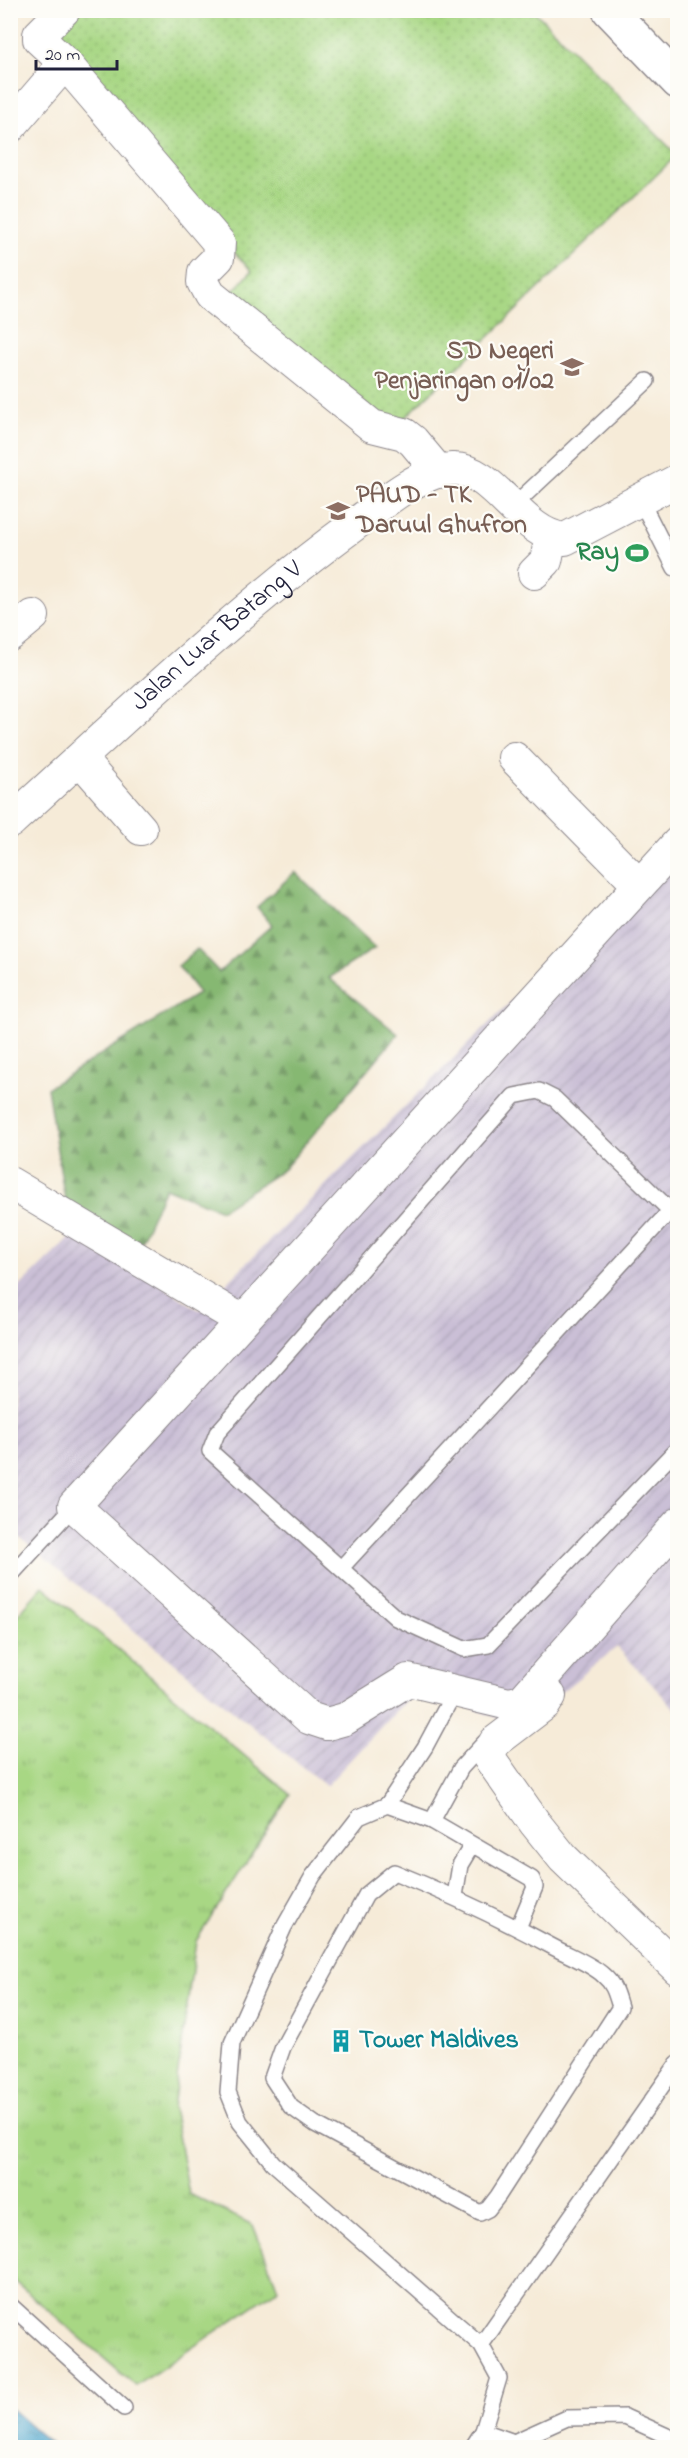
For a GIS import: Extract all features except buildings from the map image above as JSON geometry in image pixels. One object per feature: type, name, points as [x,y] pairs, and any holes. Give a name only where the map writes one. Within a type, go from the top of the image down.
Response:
[{"type":"street","points":[[64,10],[39,35],[39,39],[80,76],[219,243],[218,258],[204,272],[203,282],[210,295],[372,426],[404,434],[413,441],[439,472]]},
{"type":"street","points":[[609,10],[678,82]]},
{"type":"street","points":[[10,127],[65,63]]},
{"type":"street","name":"Jalan Luar Batang V","points":[[10,822],[284,576],[396,494],[439,472],[462,469],[475,474],[534,526],[551,536]]},
{"type":"street","points":[[534,573],[546,561],[551,536],[565,539],[678,480]]},
{"type":"street","points":[[514,758],[639,885]]},
{"type":"street","points":[[80,759],[141,829]]},
{"type":"street","points":[[678,843],[241,1320],[74,1506],[309,1718],[327,1724],[345,1719],[408,1680],[509,1704],[522,1701],[678,1524]]},
{"type":"street","points":[[10,1183],[241,1320]]},
{"type":"street","points":[[556,1664],[554,1689],[545,1704],[495,1742],[488,1756],[535,1823],[563,1858],[678,1969]]},
{"type":"lane","points":[[512,507],[647,381]]},
{"type":"lane","points":[[640,500],[675,568]]},
{"type":"lane","points":[[342,1567],[674,1215],[555,1099],[539,1091],[514,1096],[224,1424],[210,1451],[342,1567],[396,1618],[465,1649],[488,1645],[678,1448]]},
{"type":"lane","points":[[10,1576],[74,1506]]},
{"type":"lane","points":[[455,1691],[425,1747],[387,1805],[359,1817],[313,1876],[284,1927],[232,2043],[228,2092],[240,2122],[273,2163],[481,2345],[499,2378],[483,2431],[472,2448]]},
{"type":"lane","points":[[432,1821],[461,1768],[522,1701]]},
{"type":"lane","points":[[387,1805],[432,1821],[532,1879],[535,1887],[518,1928]]},
{"type":"lane","points":[[455,1896],[460,1865],[472,1845]]},
{"type":"lane","points":[[394,1872],[455,1896],[485,1914],[518,1928],[602,1973],[614,1986],[620,2007],[498,2196],[488,2209],[480,2213],[315,2124],[291,2107],[272,2078],[283,2046],[366,1895],[394,1872]]},
{"type":"lane","points":[[481,2345],[678,2063]]},
{"type":"lane","points":[[10,2305],[124,2408]]},
{"type":"lane","points":[[483,2431],[506,2444],[567,2418],[625,2417],[678,2441]]},
{"type":"shaded area","points":[[677,837],[677,1711],[617,1647],[518,1727],[419,1686],[326,1786],[11,1531],[11,1295],[78,1230],[199,1310]]},
{"type":"green space","points":[[80,11],[534,11],[677,155],[379,443],[217,307],[252,271],[40,48]]},
{"type":"green space","points":[[295,872],[375,948],[329,978],[398,1034],[284,1169],[221,1210],[165,1188],[139,1246],[65,1200],[47,1088],[199,993],[178,966],[197,949],[219,972],[272,925],[257,907]]},
{"type":"green space","points":[[43,1586],[290,1794],[196,1941],[173,2108],[189,2194],[253,2225],[278,2289],[136,2386],[11,2278],[11,1622]]},
{"type":"water","points":[[11,2409],[55,2447],[11,2447]]},
{"type":"place","name":"SD Negeri Penjaringan 01/02","points":[[572,367]]},
{"type":"place","name":"PAUD - TK Daruul Ghufron","points":[[338,511]]},
{"type":"place","name":"Ray","points":[[637,553]]},
{"type":"place","name":"Tower Maldives","points":[[341,2041]]}]
